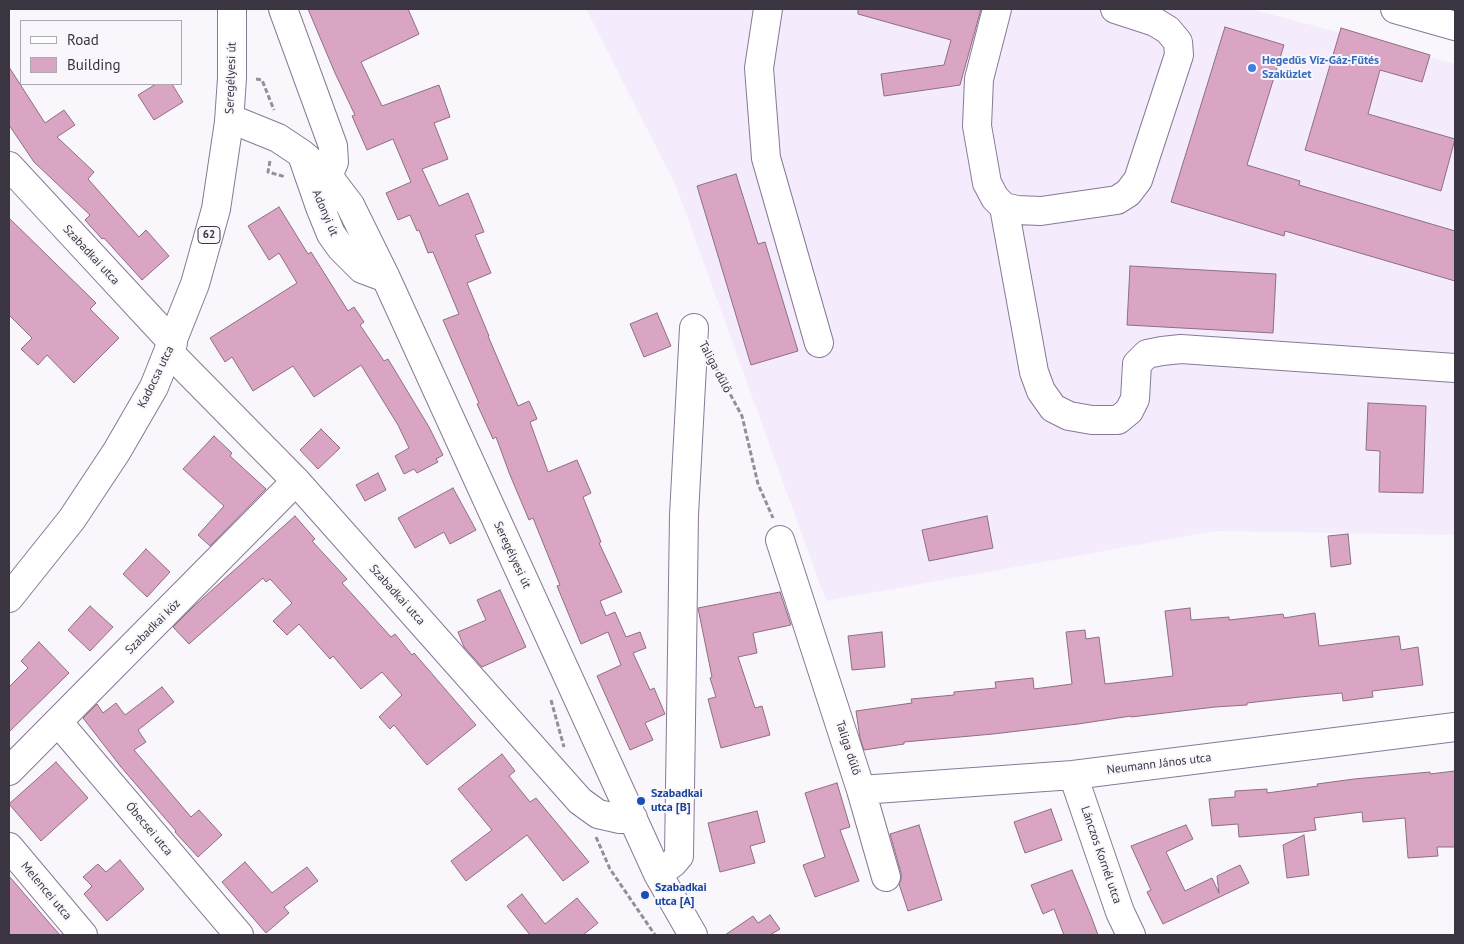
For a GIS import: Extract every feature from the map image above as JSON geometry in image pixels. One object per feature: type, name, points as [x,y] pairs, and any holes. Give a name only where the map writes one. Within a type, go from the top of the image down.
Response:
[{"type":"street","name":"Seregélyesi út","points":[[232,9],[232,78],[229,122],[241,123],[278,138],[302,154],[328,176],[350,205],[386,278],[658,874],[693,935]]},
{"type":"street","points":[[282,9],[333,146],[334,162],[328,176]]},
{"type":"street","points":[[768,9],[759,68],[766,158],[819,343]]},
{"type":"street","points":[[997,9],[979,80],[977,126],[987,183],[995,198],[1004,207],[1017,210],[1041,210],[1117,200],[1128,193],[1138,180],[1179,55],[1178,42],[1168,30],[1155,22],[1115,9]]},
{"type":"street","points":[[1395,9],[1455,26]]},
{"type":"street","name":"Kadocsa utca","points":[[9,598],[72,519],[92,490],[154,387],[195,284],[206,246],[216,209],[229,122]]},
{"type":"street","name":"Adonyi út","points":[[302,154],[331,234],[341,248],[362,269],[386,278]]},
{"type":"street","name":"Szabadkai utca","points":[[9,166],[171,347],[296,481],[580,801],[598,814],[620,819],[632,818]]},
{"type":"street","points":[[1004,207],[1034,372],[1041,391],[1053,408],[1069,416],[1092,420],[1118,420],[1129,411],[1135,399],[1137,364],[1147,354],[1162,351],[1181,349],[1455,368]]},
{"type":"street","name":"Taliga dűlő","points":[[658,874],[679,856],[684,515],[694,328]]},
{"type":"street","name":"Szabadkai köz","points":[[9,771],[296,481]]},
{"type":"street","name":"Taliga dűlő","points":[[780,540],[861,790],[886,877]]},
{"type":"street","name":"Óbecsei utca","points":[[58,722],[239,935]]},
{"type":"street","name":"Neumann János utca","points":[[861,790],[1073,775],[1455,727]]},
{"type":"street","name":"Lánczos Kornél utca","points":[[1073,775],[1120,912],[1131,935]]},
{"type":"street","name":"Melencei utca","points":[[9,848],[83,935]]},
{"type":"path","name":"Taliga dűlő","points":[[716,367],[742,416],[758,484],[773,517],[780,540]]},
{"type":"shaded area","points":[[586,9],[1252,9],[1455,64],[1455,535],[1215,531],[826,601],[676,186]]},
{"type":"building","points":[[308,9],[408,9],[419,34],[361,62],[382,106],[439,85],[450,117],[434,123],[448,159],[422,169],[439,206],[468,193],[484,232],[475,235],[491,273],[467,283],[488,336],[518,406],[529,401],[537,419],[530,422],[548,472],[577,460],[591,493],[583,497],[601,542],[599,543],[622,592],[600,601],[606,616],[615,612],[626,637],[640,632],[646,648],[633,653],[650,690],[654,688],[665,714],[645,723],[653,740],[630,750],[597,676],[621,665],[608,632],[581,644],[557,586],[560,585],[533,518],[529,520],[496,437],[493,439],[477,404],[479,403],[443,320],[459,314],[433,252],[428,253],[419,230],[417,231],[410,215],[398,220],[386,193],[411,182],[393,139],[367,150],[352,116],[355,115]]},
{"type":"building","points":[[858,9],[981,9],[960,85],[884,96],[881,74],[944,65],[951,40],[858,14]]},
{"type":"building","points":[[1225,27],[1284,45],[1247,165],[1300,181],[1299,185],[1455,231],[1455,281],[1285,231],[1284,236],[1171,202]]},
{"type":"building","points":[[1341,28],[1430,55],[1422,82],[1380,70],[1368,114],[1455,139],[1441,191],[1305,150]]},
{"type":"building","points":[[9,67],[45,123],[64,110],[75,125],[57,137],[94,172],[88,179],[139,237],[146,230],[169,256],[142,280],[85,220],[90,215],[34,162],[9,125]]},
{"type":"building","points":[[154,85],[173,85],[183,102],[154,120],[138,95]]},
{"type":"building","points":[[736,174],[758,244],[765,242],[798,351],[751,365],[697,186]]},
{"type":"building","points":[[279,207],[308,254],[311,252],[348,311],[354,307],[364,322],[360,325],[384,361],[388,359],[429,427],[443,455],[436,459],[438,462],[417,473],[414,469],[404,474],[395,456],[409,448],[398,425],[361,365],[314,397],[293,366],[253,391],[232,357],[225,362],[210,338],[297,283],[279,253],[269,260],[248,226]]},
{"type":"building","points":[[9,218],[96,303],[90,309],[119,338],[74,383],[47,355],[38,365],[21,349],[32,338],[9,315]]},
{"type":"building","points":[[1130,266],[1276,274],[1273,333],[1127,325]]},
{"type":"building","points":[[657,313],[671,346],[644,357],[630,324]]},
{"type":"building","points":[[1368,403],[1426,406],[1423,493],[1379,492],[1380,451],[1366,450]]},
{"type":"building","points":[[321,429],[340,448],[318,469],[300,450]]},
{"type":"building","points":[[214,436],[232,453],[230,456],[266,489],[210,546],[198,535],[224,506],[183,469]]},
{"type":"building","points":[[378,473],[386,490],[365,501],[356,485]]},
{"type":"building","points":[[453,488],[476,530],[450,544],[444,532],[415,548],[398,518]]},
{"type":"building","points":[[295,516],[315,539],[312,541],[347,579],[342,583],[391,637],[395,634],[412,655],[414,653],[476,725],[427,765],[394,725],[390,729],[379,717],[402,695],[382,672],[361,689],[333,656],[330,659],[299,624],[287,635],[273,621],[292,603],[270,579],[266,582],[263,578],[189,644],[173,627]]},
{"type":"building","points":[[987,516],[993,548],[929,561],[922,530]]},
{"type":"building","points":[[1348,534],[1351,564],[1331,567],[1328,536]]},
{"type":"building","points":[[146,549],[170,572],[147,597],[123,574]]},
{"type":"building","points":[[500,590],[526,647],[482,667],[464,647],[458,632],[486,620],[477,600]]},
{"type":"building","points":[[780,592],[791,625],[753,633],[757,653],[738,657],[755,708],[762,706],[770,735],[721,748],[708,699],[716,697],[710,678],[712,677],[698,608]]},
{"type":"building","points":[[90,606],[113,627],[90,651],[68,630]]},
{"type":"building","points":[[1190,608],[1191,620],[1229,617],[1229,620],[1283,614],[1284,618],[1315,613],[1319,646],[1399,636],[1401,650],[1418,647],[1423,685],[1372,691],[1373,697],[1343,701],[1342,693],[1300,697],[1247,703],[1247,705],[1131,716],[993,734],[904,742],[904,744],[864,750],[860,738],[856,711],[912,703],[911,699],[954,695],[954,692],[996,688],[995,682],[1033,678],[1034,689],[1072,684],[1066,632],[1085,630],[1086,639],[1099,637],[1105,684],[1173,676],[1165,611]]},
{"type":"building","points":[[882,632],[885,667],[852,670],[848,636]]},
{"type":"building","points":[[39,642],[69,673],[9,732],[9,687],[28,668],[21,661]]},
{"type":"building","points":[[162,687],[174,702],[138,730],[146,742],[134,750],[191,817],[199,810],[222,835],[198,857],[121,767],[83,718],[97,704],[103,713],[116,703],[125,715]]},
{"type":"building","points":[[502,754],[515,771],[509,776],[530,802],[536,798],[589,862],[563,881],[527,835],[466,881],[451,861],[492,830],[458,789]]},
{"type":"building","points":[[56,762],[88,798],[41,841],[9,804]]},
{"type":"building","points":[[1455,771],[1455,847],[1437,847],[1438,856],[1408,858],[1405,818],[1363,822],[1362,812],[1314,818],[1316,830],[1302,832],[1239,837],[1238,824],[1212,826],[1209,799],[1235,797],[1235,791],[1267,789],[1267,793],[1354,779]]},
{"type":"building","points":[[837,783],[850,827],[840,830],[859,881],[815,897],[803,865],[825,857],[805,793]]},
{"type":"building","points":[[1051,809],[1062,840],[1025,853],[1014,822]]},
{"type":"building","points":[[757,811],[765,842],[750,846],[755,863],[720,872],[708,823]]},
{"type":"building","points":[[919,825],[942,900],[908,911],[899,884],[901,873],[890,834]]},
{"type":"building","points":[[1186,825],[1193,839],[1166,852],[1185,891],[1212,878],[1219,893],[1217,876],[1240,865],[1249,883],[1163,924],[1147,892],[1151,890],[1131,846]]},
{"type":"building","points":[[1304,835],[1309,875],[1287,878],[1283,845]]},
{"type":"building","points":[[120,860],[144,889],[107,921],[84,894],[92,886],[83,877],[98,864],[106,872]]},
{"type":"building","points":[[245,862],[272,893],[307,867],[318,881],[284,907],[289,913],[266,933],[222,882]]},
{"type":"building","points":[[1072,870],[1098,935],[1064,935],[1054,909],[1043,914],[1031,885]]},
{"type":"building","points":[[9,876],[45,918],[60,935],[9,935]]},
{"type":"building","points":[[522,894],[545,924],[577,898],[598,923],[583,935],[530,935],[507,906]]},
{"type":"building","points":[[770,915],[780,929],[770,935],[725,935],[753,916],[758,923]]},
{"type":"place","name":"Hegedűs Víz-Gáz-Fűtés Szaküzlet","points":[[1252,68]]},
{"type":"place","name":"Szabadkai utca [B]","points":[[641,801]]},
{"type":"place","name":"Szabadkai utca [A]","points":[[645,895]]}]
